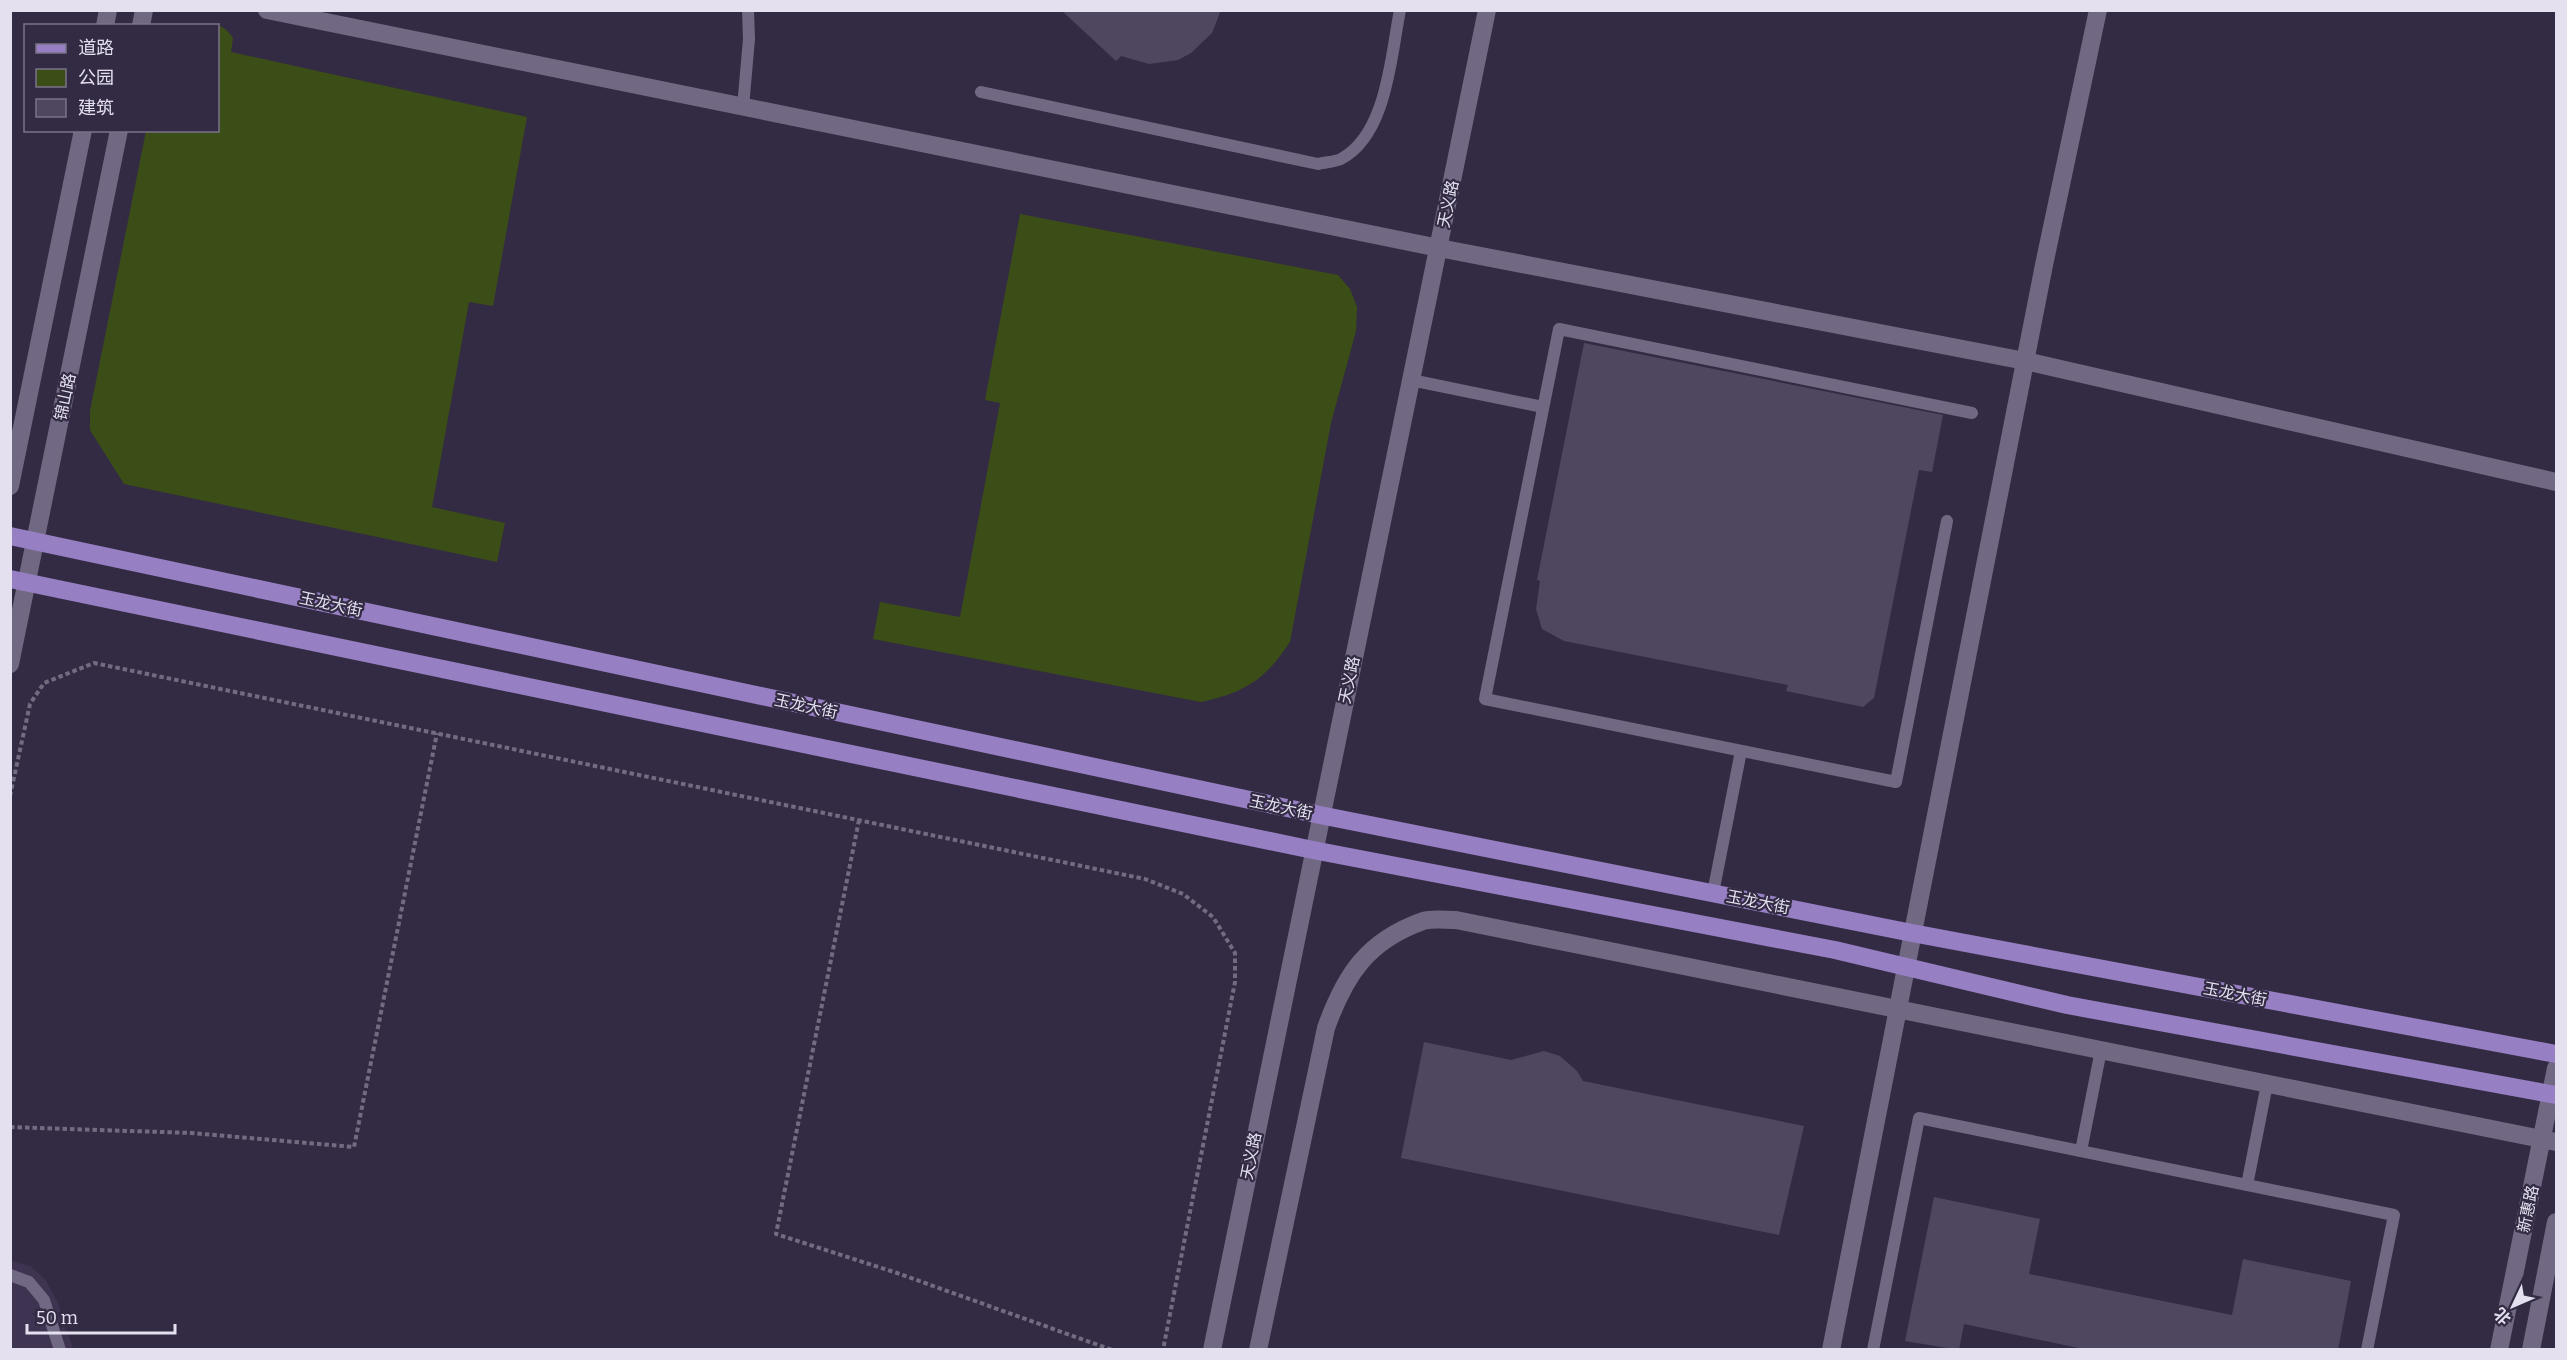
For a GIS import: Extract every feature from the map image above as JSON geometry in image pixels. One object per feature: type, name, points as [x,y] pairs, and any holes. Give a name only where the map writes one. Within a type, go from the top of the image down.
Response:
[{"type":"main road","name":"玉龙大街","points":[[10,536],[1320,815],[1912,933],[2556,1054]]},
{"type":"main road","name":"玉龙大街","points":[[19,581],[1313,850],[1835,950],[2067,1005],[2554,1095]]},
{"type":"street","points":[[267,10],[1439,248],[2025,361],[2556,482]]},
{"type":"street","name":"天义路","points":[[1212,1350],[1487,10]]},
{"type":"street","points":[[1831,1350],[1896,1009],[2025,361],[2098,10]]},
{"type":"street","points":[[10,486],[83,132]]},
{"type":"street","name":"锦山路","points":[[10,664],[19,581],[36,541],[119,132]]},
{"type":"street","points":[[1258,1350],[1326,1028],[1340,991],[1359,962],[1381,942],[1425,921],[1456,920],[2549,1140]]},
{"type":"street","name":"新惠路","points":[[2499,1350],[2549,1140],[2556,1068]]},
{"type":"street","name":"新惠路","points":[[2530,1350],[2556,1222]]},
{"type":"lane","points":[[743,107],[749,39],[748,10]]},
{"type":"lane","points":[[981,93],[1318,164],[1341,159],[1365,138],[1379,114],[1400,10]]},
{"type":"lane","points":[[1947,521],[1896,782],[1485,699],[1559,329],[1972,413]]},
{"type":"lane","points":[[1411,380],[1543,407]]},
{"type":"lane","points":[[1713,893],[1741,751]]},
{"type":"lane","points":[[2081,1151],[2101,1050]]},
{"type":"lane","points":[[2247,1185],[2267,1084]]},
{"type":"lane","points":[[1873,1350],[1919,1118],[2394,1215],[2367,1350]]},
{"type":"lane","points":[[10,1275],[29,1282],[44,1300],[60,1350]]},
{"type":"path","points":[[10,796],[30,704],[44,683],[94,663],[1145,879],[1183,894],[1213,917],[1235,953],[1235,982],[1163,1350]]},
{"type":"path","points":[[10,1127],[191,1133],[354,1147],[437,734]]},
{"type":"path","points":[[859,820],[776,1234],[908,1276],[1112,1350]]},
{"type":"shaded area","points":[[10,1260],[30,1266],[45,1279],[58,1303],[73,1348],[79,1349],[11,1349]]},
{"type":"green space","points":[[219,26],[226,29],[233,38],[231,52],[527,117],[493,306],[469,302],[432,507],[505,523],[497,562],[124,484],[90,430],[90,411],[146,132],[219,132]]},
{"type":"green space","points":[[1020,214],[1338,275],[1350,289],[1357,307],[1356,331],[1331,423],[1290,642],[1263,675],[1242,689],[1201,702],[873,639],[880,602],[960,617],[1000,403],[985,400]]},
{"type":"building","points":[[1061,10],[1221,10],[1212,33],[1191,53],[1178,60],[1149,64],[1121,56],[1116,61]]},
{"type":"building","points":[[1584,343],[1943,415],[1932,472],[1919,470],[1874,698],[1863,707],[1786,691],[1788,685],[1564,641],[1542,629],[1536,609],[1540,581],[1537,580]]},
{"type":"building","points":[[1424,1042],[1511,1060],[1544,1051],[1560,1056],[1577,1071],[1583,1081],[1804,1126],[1779,1235],[1401,1158]]},
{"type":"building","points":[[1934,1197],[2040,1219],[2029,1274],[2232,1315],[2243,1259],[2351,1281],[2338,1350],[2088,1350],[1964,1324],[1959,1350],[1905,1341]]}]
